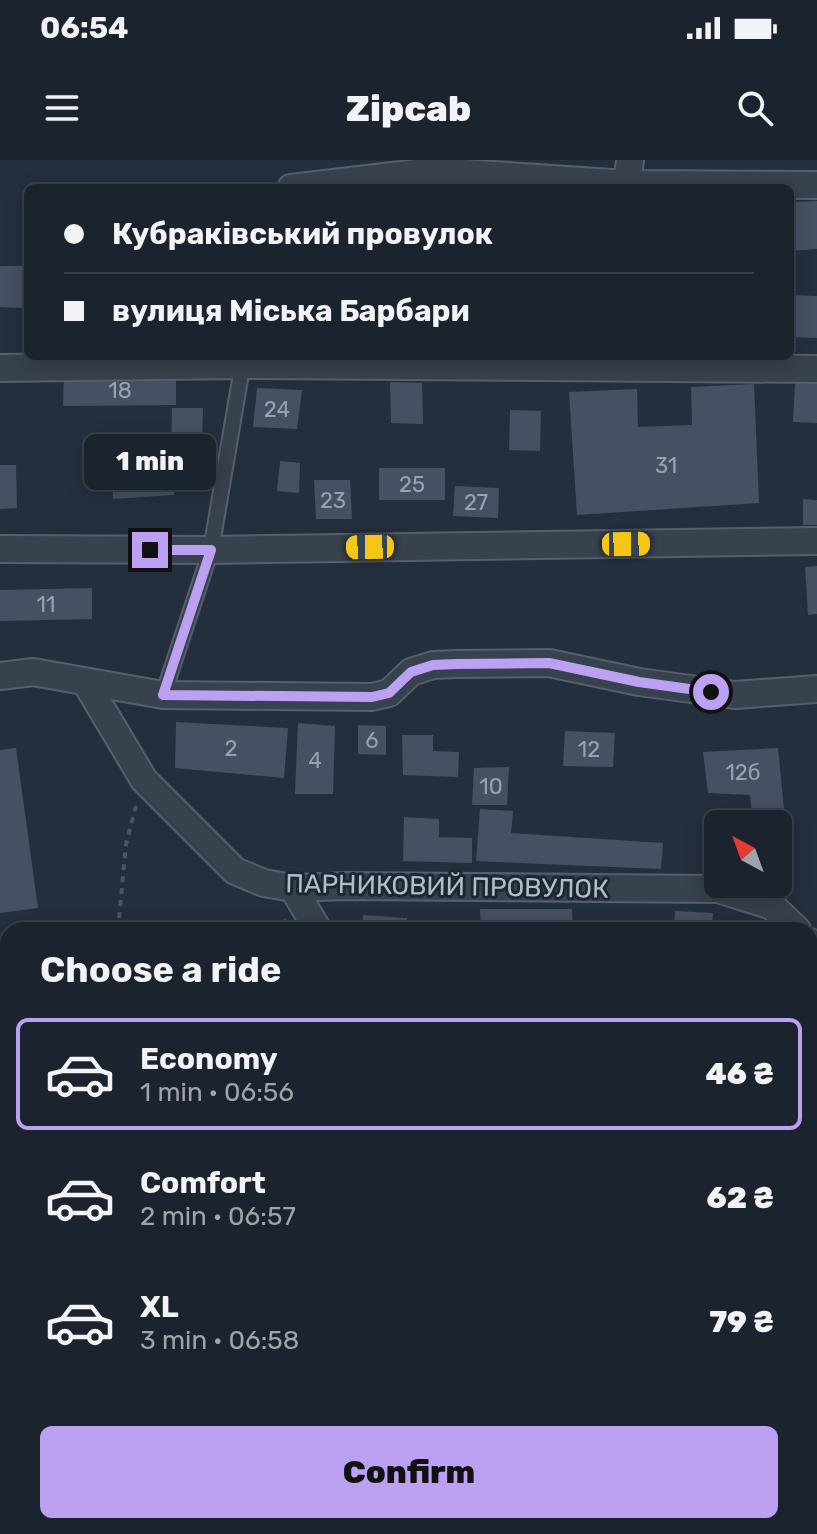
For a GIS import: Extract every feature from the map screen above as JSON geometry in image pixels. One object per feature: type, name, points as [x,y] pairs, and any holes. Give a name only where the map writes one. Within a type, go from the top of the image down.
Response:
[{"type":"street","points":[[317,184],[434,166],[793,184]]},
{"type":"street","points":[[794,184],[817,185]]},
{"type":"street","points":[[0,368],[243,360],[601,362],[817,369]]},
{"type":"street","points":[[0,549],[211,550],[817,541]]},
{"type":"street","points":[[0,676],[33,672],[163,695],[372,697],[389,693],[411,672],[433,665],[549,663],[639,682],[735,695],[817,689]]},
{"type":"street","name":"ПАРНИКОВИЙ ПРОВУЛОК","points":[[85,681],[144,780],[235,871],[264,883],[293,888],[718,889],[772,906],[789,922]]},
{"type":"street","points":[[293,888],[313,922]]},
{"type":"lane","points":[[163,695],[211,550],[243,360]]},
{"type":"path","points":[[119,922],[126,844],[144,780]]},
{"type":"building","points":[[817,201],[817,249],[794,251],[794,202]]},
{"type":"building","points":[[0,266],[24,266],[24,308],[0,307]]},
{"type":"building","points":[[794,295],[817,296],[817,338],[794,337]]},
{"type":"building","points":[[176,374],[176,405],[63,406],[64,376]]},
{"type":"building","points":[[390,382],[422,383],[423,424],[391,423]]},
{"type":"building","points":[[795,383],[817,384],[817,423],[793,422]]},
{"type":"building","points":[[754,384],[759,503],[577,515],[569,392],[637,389],[638,427],[692,425],[691,387]]},
{"type":"building","points":[[257,388],[302,390],[297,429],[253,427]]},
{"type":"building","points":[[172,408],[203,408],[202,449],[171,448]]},
{"type":"building","points":[[510,410],[541,411],[540,451],[509,450]]},
{"type":"building","points":[[280,461],[300,463],[299,493],[277,491]]},
{"type":"building","points":[[0,465],[16,465],[17,508],[0,509]]},
{"type":"building","points":[[173,466],[174,495],[113,499],[112,469]]},
{"type":"building","points":[[379,468],[445,468],[445,500],[379,500]]},
{"type":"building","points":[[314,480],[350,480],[352,519],[316,519]]},
{"type":"building","points":[[455,486],[499,488],[498,518],[453,516]]},
{"type":"building","points":[[803,499],[817,500],[817,525],[803,525]]},
{"type":"building","points":[[817,566],[817,614],[808,615],[805,567]]},
{"type":"building","points":[[92,588],[92,619],[0,621],[0,590]]},
{"type":"building","points":[[176,722],[288,728],[284,778],[175,768]]},
{"type":"building","points":[[298,723],[335,726],[333,794],[295,794]]},
{"type":"building","points":[[358,725],[386,726],[386,755],[358,754]]},
{"type":"building","points":[[565,731],[615,733],[613,767],[563,766]]},
{"type":"building","points":[[402,735],[433,735],[433,751],[459,752],[458,777],[403,775]]},
{"type":"building","points":[[16,748],[38,908],[0,913],[0,750]]},
{"type":"building","points":[[778,748],[784,810],[752,810],[750,795],[708,793],[703,752]]},
{"type":"building","points":[[509,767],[507,805],[472,805],[474,768]]},
{"type":"building","points":[[480,809],[513,811],[511,833],[663,843],[661,869],[476,861]]},
{"type":"building","points":[[404,817],[439,819],[439,837],[472,838],[472,863],[403,861]]},
{"type":"building","points":[[480,909],[572,909],[573,922],[481,922]]},
{"type":"building","points":[[675,911],[713,913],[712,922],[674,922]]},
{"type":"building","points":[[363,915],[407,918],[407,922],[363,922]]},
{"type":"route","points":[[150,550],[211,550],[163,695],[372,697],[389,693],[411,672],[433,665],[549,663],[639,682],[711,692]]}]
